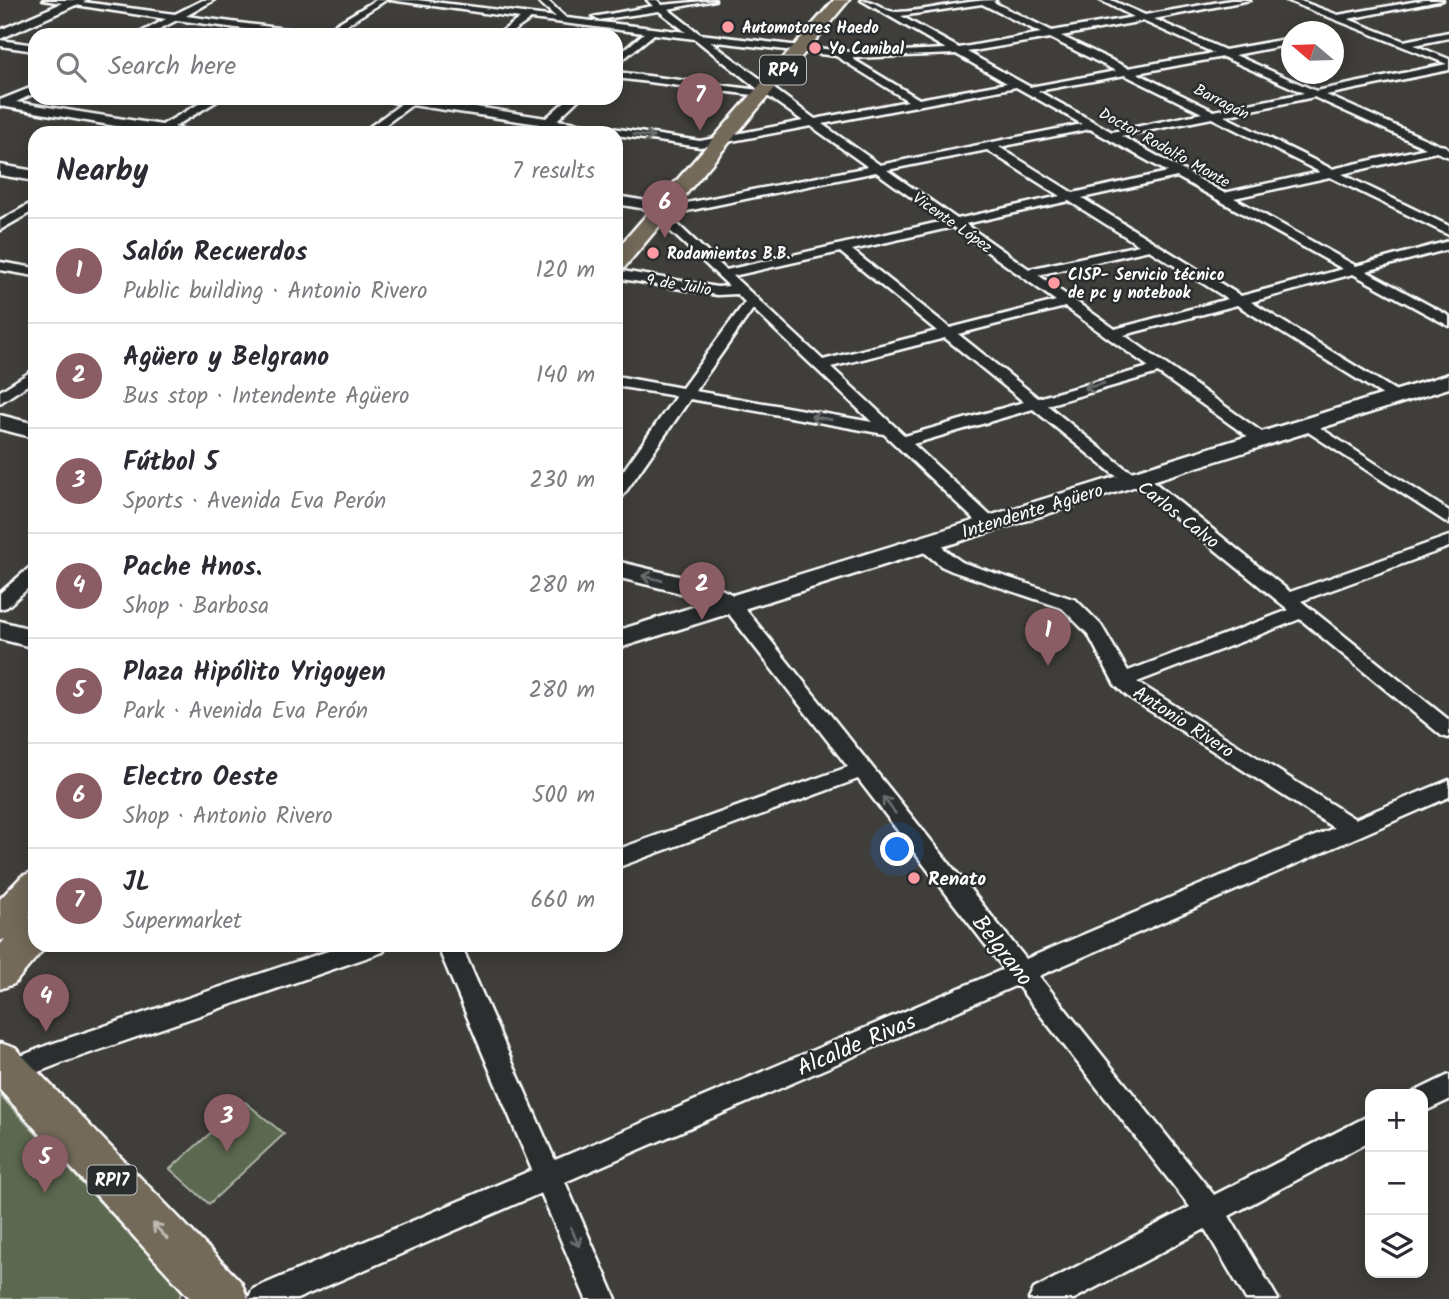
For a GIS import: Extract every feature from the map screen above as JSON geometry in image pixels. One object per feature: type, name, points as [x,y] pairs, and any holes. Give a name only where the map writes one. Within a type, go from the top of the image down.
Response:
[{"type":"main road","name":"RP4","points":[[623,233],[656,210],[723,139],[830,0]]},
{"type":"main road","name":"RP4","points":[[793,49],[842,0]]},
{"type":"main road","name":"RP4","points":[[623,254],[700,144],[761,90]]},
{"type":"main road","points":[[0,925],[28,894]]},
{"type":"main road","points":[[0,972],[28,940]]},
{"type":"main road","name":"RP17","points":[[5,1067],[208,1292]]},
{"type":"street","points":[[47,0],[257,28]]},
{"type":"street","points":[[155,28],[210,0]]},
{"type":"street","points":[[335,28],[382,0]]},
{"type":"street","points":[[394,0],[435,2],[839,55],[957,51],[1246,0]]},
{"type":"street","points":[[541,0],[561,16],[561,20]]},
{"type":"street","name":"Vicente López","points":[[651,0],[761,90],[814,122],[1260,438]]},
{"type":"street","points":[[577,22],[711,0]]},
{"type":"street","name":"Doctor Rodolfo Monte","points":[[865,0],[1449,322]]},
{"type":"street","points":[[1104,0],[1314,94],[1443,147],[1449,154]]},
{"type":"street","points":[[1290,0],[1449,64]]},
{"type":"street","points":[[892,15],[986,1]]},
{"type":"street","name":"Barragán","points":[[986,1],[1449,231]]},
{"type":"street","points":[[1338,19],[1430,1],[1449,9]]},
{"type":"street","points":[[0,35],[77,2]]},
{"type":"street","points":[[512,28],[529,16]]},
{"type":"street","points":[[1344,32],[1363,28]]},
{"type":"street","points":[[623,56],[652,31]]},
{"type":"street","points":[[1403,44],[1449,35]]},
{"type":"street","points":[[0,43],[28,47]]},
{"type":"street","points":[[623,133],[700,144],[918,103],[1127,71],[1281,43]]},
{"type":"street","points":[[839,55],[918,103]]},
{"type":"street","points":[[1111,135],[1449,64]]},
{"type":"street","points":[[623,76],[761,90]]},
{"type":"street","points":[[2,104],[28,92]]},
{"type":"street","points":[[2,104],[132,126]]},
{"type":"street","points":[[169,126],[205,105]]},
{"type":"street","points":[[377,126],[405,105]]},
{"type":"street","points":[[443,105],[576,126]]},
{"type":"street","points":[[543,126],[567,105]]},
{"type":"street","points":[[623,202],[656,210],[687,207],[1093,125]]},
{"type":"street","points":[[990,147],[1396,397]]},
{"type":"street","points":[[1223,197],[1443,147]]},
{"type":"street","points":[[0,170],[28,175]]},
{"type":"street","points":[[725,274],[1178,173]]},
{"type":"street","points":[[0,226],[28,209]]},
{"type":"street","points":[[656,210],[989,524]]},
{"type":"street","points":[[1026,274],[1150,246]]},
{"type":"street","points":[[1113,334],[1449,246]]},
{"type":"street","name":"Carlos Calvo","points":[[841,247],[1119,471],[1148,486],[1449,731]]},
{"type":"street","points":[[0,266],[28,271]]},
{"type":"street","name":"9 de Julio","points":[[623,275],[717,291],[741,290]]},
{"type":"street","points":[[623,483],[746,308],[754,302]]},
{"type":"street","points":[[821,365],[1067,302]]},
{"type":"street","points":[[901,442],[1033,402],[1160,368]]},
{"type":"street","points":[[0,398],[28,378]]},
{"type":"street","name":"Intendente Agüero","points":[[623,638],[924,542],[1449,381]]},
{"type":"street","points":[[623,382],[888,430]]},
{"type":"street","points":[[0,422],[28,428]]},
{"type":"street","points":[[1308,425],[1449,519]]},
{"type":"street","points":[[1122,680],[1449,541]]},
{"type":"street","name":"Antonio Rivero","points":[[924,542],[947,562],[958,567],[1069,604],[1082,615],[1105,645],[1122,680],[1353,829]]},
{"type":"street","name":"Belgrano","points":[[623,571],[702,590],[732,605],[1209,1210],[1263,1299]]},
{"type":"street","points":[[0,603],[28,578]]},
{"type":"street","points":[[0,630],[28,637]]},
{"type":"street","points":[[623,856],[861,770]]},
{"type":"street","name":"Alcalde Rivas","points":[[263,1299],[1449,788]]},
{"type":"street","points":[[5,1067],[57,1053],[354,952]]},
{"type":"street","points":[[452,952],[601,1299]]},
{"type":"street","points":[[1428,1098],[1449,1087]]},
{"type":"street","points":[[1044,1299],[1365,1130]]},
{"type":"green space","points":[[0,1095],[182,1290],[179,1299],[0,1299]]},
{"type":"green space","points":[[245,1102],[284,1134],[209,1204],[170,1169]]},
{"type":"place","name":"Automotores Haedo","points":[[728,27]]},
{"type":"place","name":"Yo Canibal","points":[[815,48]]},
{"type":"place","name":"JL","points":[[700,131]]},
{"type":"place","name":"Electro Oeste","points":[[665,238]]},
{"type":"place","name":"Rodamientos B.B.","points":[[653,253]]},
{"type":"place","name":"CISP- Servicio técnico de pc y notebook","points":[[1054,283]]},
{"type":"place","name":"Agüero y Belgrano","points":[[702,620]]},
{"type":"place","name":"Salón Recuerdos","points":[[1048,666]]},
{"type":"place","name":"Renato","points":[[914,878]]},
{"type":"place","name":"Pache Hnos.","points":[[46,1032]]},
{"type":"place","name":"Fútbol 5","points":[[227,1152]]},
{"type":"place","name":"Plaza Hipólito Yrigoyen","points":[[45,1193]]}]
